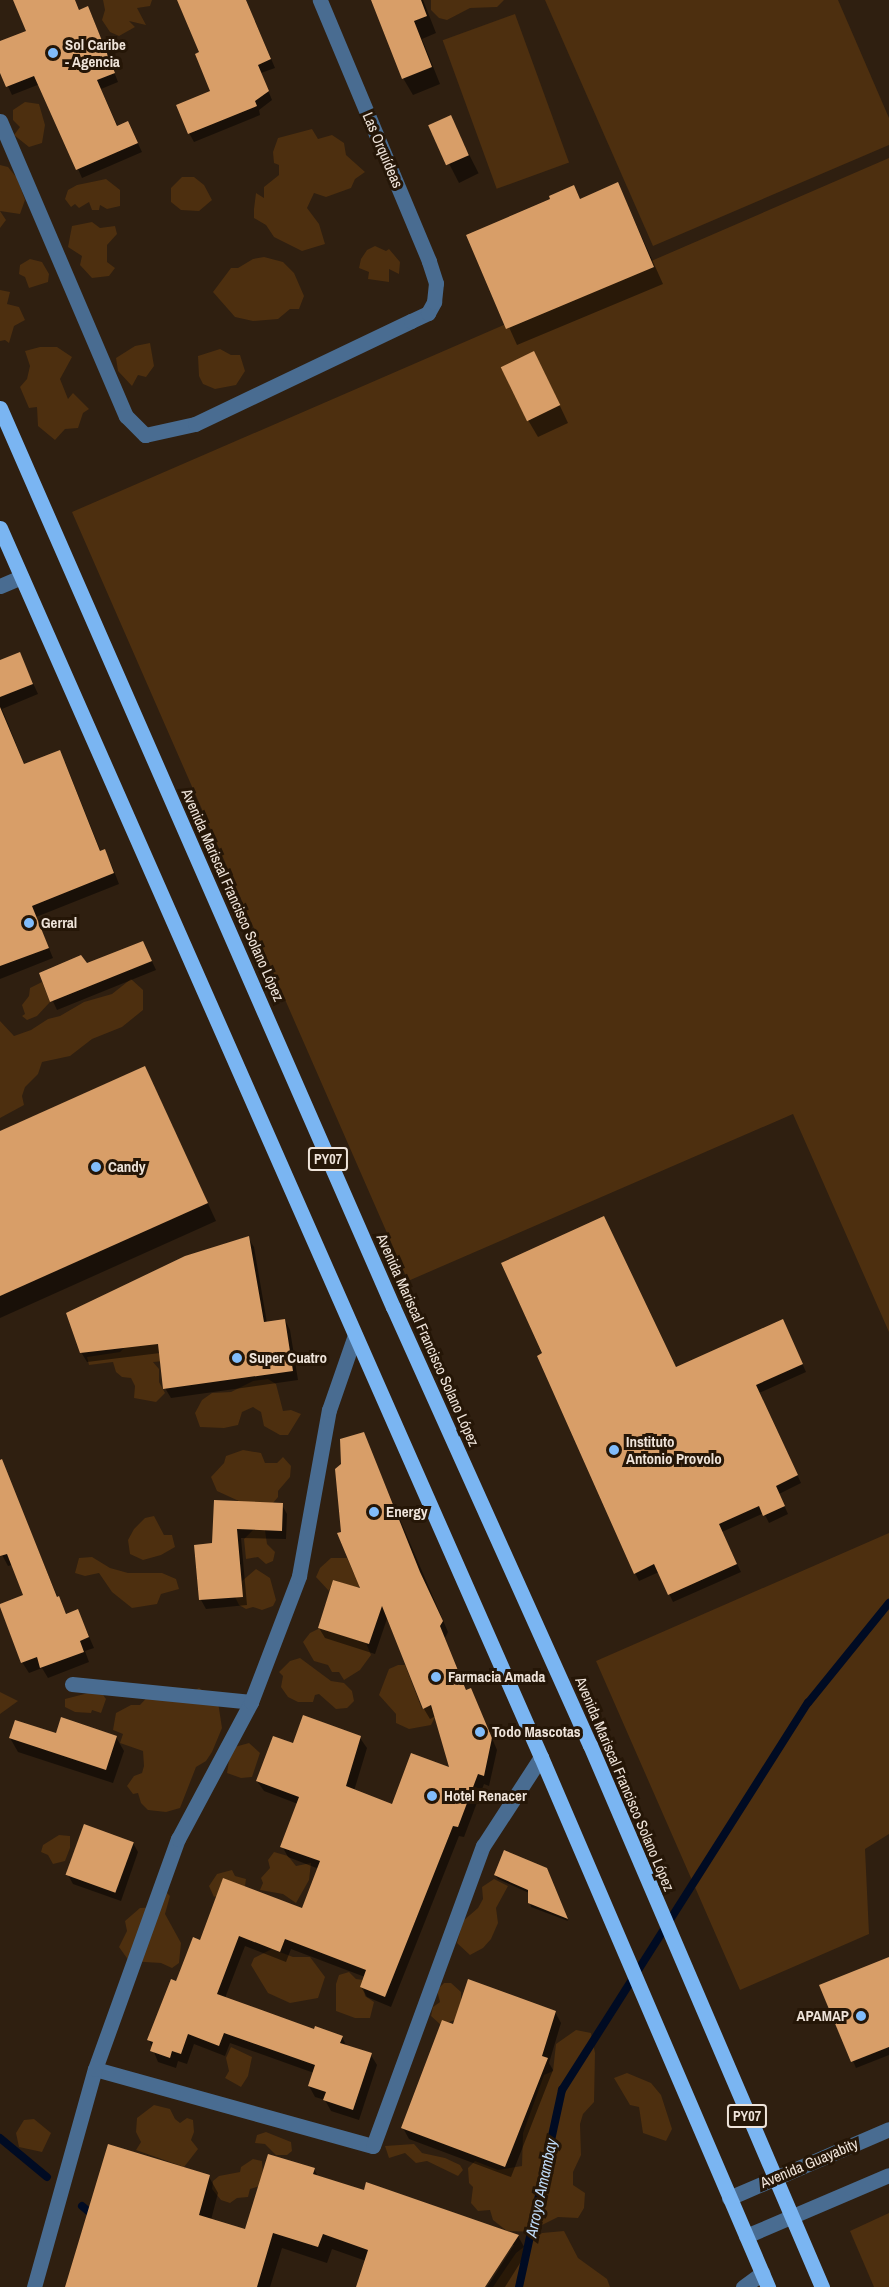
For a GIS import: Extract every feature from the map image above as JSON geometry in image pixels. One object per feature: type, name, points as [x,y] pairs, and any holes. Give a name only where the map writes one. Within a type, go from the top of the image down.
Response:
[{"type":"main road","name":"Avenida Mariscal Francisco Solano López","points":[[0,408],[659,1908],[773,2178],[822,2287]]},
{"type":"main road","name":"PY07","points":[[0,528],[292,1186],[355,1335],[541,1757],[765,2280]]},
{"type":"street","name":"Las Orquídeas","points":[[0,121],[126,416],[145,435],[195,424],[428,313],[434,302],[436,283],[429,261],[320,0]]},
{"type":"street","points":[[0,586],[21,576]]},
{"type":"street","points":[[34,2287],[95,2069],[178,1839],[251,1702],[299,1576],[329,1410],[355,1335]]},
{"type":"street","points":[[72,1684],[251,1702]]},
{"type":"street","points":[[95,2069],[373,2146],[483,1846],[541,1757]]},
{"type":"street","name":"Avenida Guayabity","points":[[729,2198],[889,2129]]},
{"type":"street","points":[[746,2236],[889,2175]]},
{"type":"street","points":[[743,2287],[765,2280]]},
{"type":"shaded area","points":[[103,0],[152,0],[150,6],[137,8],[146,25],[129,21],[135,27],[119,36],[110,32],[102,20],[105,10]]},
{"type":"shaded area","points":[[431,0],[504,0],[497,7],[470,8],[447,20],[439,18],[431,10]]},
{"type":"shaded area","points":[[545,0],[838,0],[889,118],[889,145],[653,246]]},
{"type":"shaded area","points":[[515,14],[569,162],[497,189],[443,40]]},
{"type":"shaded area","points":[[25,102],[39,104],[45,125],[42,143],[29,147],[14,135],[20,127],[13,120],[13,110]]},
{"type":"shaded area","points":[[312,129],[318,139],[332,135],[344,143],[346,155],[365,172],[355,179],[351,188],[326,197],[314,193],[307,208],[319,224],[325,244],[302,251],[274,237],[266,225],[254,218],[254,209],[256,193],[264,198],[264,187],[279,175],[279,165],[274,163],[273,152],[278,138]]},
{"type":"shaded area","points":[[889,158],[889,1332],[793,1114],[408,1281],[72,512]]},
{"type":"shaded area","points":[[0,165],[8,167],[17,178],[25,200],[20,214],[0,211]]},
{"type":"shaded area","points":[[182,177],[194,177],[204,185],[212,200],[199,211],[181,210],[171,202],[171,188]]},
{"type":"shaded area","points":[[106,179],[120,190],[120,206],[107,209],[100,205],[99,210],[92,210],[89,202],[79,208],[75,204],[71,207],[65,199],[68,190],[77,185]]},
{"type":"shaded area","points":[[0,211],[6,220],[0,228]]},
{"type":"shaded area","points":[[92,222],[100,228],[115,226],[117,234],[107,245],[107,262],[115,268],[109,276],[92,278],[80,265],[82,256],[68,247],[72,226]]},
{"type":"shaded area","points":[[375,246],[386,251],[389,249],[400,262],[399,274],[389,269],[389,282],[368,279],[369,272],[359,268],[361,259],[367,250]]},
{"type":"shaded area","points":[[264,257],[283,262],[294,273],[304,296],[299,309],[290,309],[278,319],[253,321],[235,317],[213,292],[231,268],[238,268],[253,259]]},
{"type":"shaded area","points":[[30,259],[42,262],[49,274],[48,282],[29,288],[25,277],[19,274],[20,265]]},
{"type":"shaded area","points":[[0,290],[10,292],[7,304],[19,307],[25,320],[14,326],[9,343],[5,340],[0,341]]},
{"type":"shaded area","points":[[150,343],[154,366],[146,377],[138,375],[132,386],[118,371],[116,358],[135,346]]},
{"type":"shaded area","points":[[40,347],[57,347],[72,357],[60,379],[68,399],[73,393],[89,409],[83,413],[78,428],[65,429],[55,440],[38,426],[37,407],[29,408],[20,387],[27,379],[30,366],[25,351]]},
{"type":"shaded area","points":[[220,349],[231,355],[240,355],[245,371],[236,385],[215,389],[203,384],[199,376],[198,356]]},
{"type":"shaded area","points":[[131,979],[143,990],[143,1010],[122,1027],[92,1039],[70,1056],[42,1062],[38,1074],[25,1087],[22,1096],[24,1105],[0,1118],[0,1021],[14,1036],[31,1030],[48,1019],[60,1016],[84,1002],[112,994]]},
{"type":"shaded area","points":[[42,982],[50,1002],[37,1016],[27,1020],[22,1016],[25,1014],[22,1005],[29,996],[30,988]]},
{"type":"shaded area","points":[[167,1337],[164,1361],[153,1362],[159,1369],[159,1382],[165,1393],[156,1402],[134,1398],[135,1386],[131,1378],[122,1377],[116,1372],[113,1362],[89,1365],[87,1357],[120,1352],[129,1343]]},
{"type":"shaded area","points":[[268,1379],[276,1384],[283,1411],[291,1410],[301,1414],[288,1435],[280,1435],[264,1426],[261,1412],[253,1407],[242,1412],[238,1425],[224,1428],[200,1427],[195,1413],[202,1400],[212,1393],[231,1392],[253,1381]]},
{"type":"shaded area","points":[[243,1450],[261,1453],[265,1463],[277,1463],[283,1457],[291,1466],[290,1477],[278,1491],[278,1497],[273,1503],[241,1502],[217,1491],[211,1477],[224,1463],[226,1456]]},
{"type":"shaded area","points":[[154,1516],[164,1535],[172,1535],[175,1547],[161,1555],[143,1560],[130,1554],[128,1540],[134,1529],[145,1518]]},
{"type":"shaded area","points":[[253,1530],[265,1530],[267,1544],[275,1552],[273,1561],[266,1564],[258,1557],[246,1559],[244,1539]]},
{"type":"shaded area","points":[[889,1533],[889,1834],[865,1849],[869,1934],[740,1990],[596,1661]]},
{"type":"shaded area","points":[[92,1557],[110,1568],[128,1573],[162,1573],[176,1579],[179,1589],[161,1594],[157,1604],[132,1608],[112,1592],[99,1573],[85,1576],[75,1573],[79,1558]]},
{"type":"shaded area","points":[[331,1558],[347,1558],[354,1574],[366,1579],[358,1588],[333,1580],[329,1591],[316,1577],[320,1568]]},
{"type":"shaded area","points":[[256,1569],[270,1578],[276,1600],[273,1606],[262,1610],[253,1607],[246,1609],[239,1605],[235,1597],[242,1581]]},
{"type":"shaded area","points":[[320,1628],[366,1643],[371,1655],[360,1670],[344,1680],[339,1672],[332,1672],[328,1665],[314,1661],[303,1642],[310,1633]]},
{"type":"shaded area","points":[[300,1658],[331,1681],[344,1683],[352,1691],[354,1701],[347,1708],[336,1709],[319,1694],[315,1695],[313,1702],[298,1702],[288,1697],[281,1687],[283,1676],[279,1672],[290,1661]]},
{"type":"shaded area","points":[[405,1665],[422,1709],[430,1705],[435,1717],[431,1725],[409,1729],[396,1723],[396,1714],[379,1695],[389,1669]]},
{"type":"shaded area","points":[[199,1688],[218,1702],[222,1728],[212,1752],[206,1761],[196,1767],[180,1808],[166,1812],[148,1810],[141,1803],[138,1793],[133,1794],[127,1786],[134,1776],[142,1773],[143,1751],[120,1743],[123,1734],[113,1730],[116,1713],[131,1705],[140,1705],[153,1691],[183,1697]]},
{"type":"shaded area","points":[[0,1692],[18,1701],[0,1714]]},
{"type":"shaded area","points":[[101,1692],[106,1699],[101,1713],[92,1710],[91,1713],[75,1712],[65,1707],[65,1699]]},
{"type":"shaded area","points":[[249,1743],[260,1753],[252,1777],[241,1778],[227,1773],[231,1748]]},
{"type":"shaded area","points":[[59,1835],[70,1836],[70,1848],[65,1861],[53,1864],[48,1855],[41,1852],[43,1845]]},
{"type":"shaded area","points":[[274,1852],[288,1856],[296,1866],[311,1863],[309,1880],[296,1903],[283,1894],[260,1890],[263,1883],[261,1878],[270,1868],[268,1860]]},
{"type":"shaded area","points":[[232,1870],[235,1876],[246,1879],[245,1886],[214,1897],[209,1886],[217,1874]]},
{"type":"shaded area","points":[[494,1879],[508,1886],[496,1908],[498,1923],[491,1939],[483,1948],[470,1955],[457,1943],[463,1921],[478,1908],[483,1899],[482,1887]]},
{"type":"shaded area","points":[[164,1890],[170,1896],[165,1914],[181,1943],[179,1963],[172,1968],[161,1963],[129,1961],[119,1947],[127,1931],[125,1921],[140,1908],[157,1907]]},
{"type":"shaded area","points":[[272,1949],[293,1957],[310,1957],[325,1977],[318,1998],[290,2003],[268,1993],[251,1965],[254,1958]]},
{"type":"shaded area","points":[[349,1972],[356,1979],[363,1980],[365,1996],[374,2002],[370,2018],[355,2018],[336,2011],[336,1984],[339,1975]]},
{"type":"shaded area","points":[[444,1983],[451,1983],[461,1992],[461,2001],[455,2020],[441,2025],[431,2016],[433,2007],[440,2002],[437,1990]]},
{"type":"shaded area","points":[[576,2030],[591,2033],[595,2053],[594,2102],[583,2114],[580,2124],[581,2155],[573,2172],[573,2185],[585,2193],[584,2208],[578,2218],[558,2217],[542,2225],[538,2232],[507,2231],[493,2220],[490,2210],[478,2211],[471,2203],[473,2187],[469,2183],[468,2168],[475,2161],[498,2170],[522,2166],[523,2133],[544,2075],[553,2071],[556,2044]]},
{"type":"shaded area","points":[[231,2047],[252,2057],[248,2076],[241,2087],[225,2078],[229,2071],[226,2058]]},
{"type":"shaded area","points":[[627,2073],[651,2083],[661,2095],[672,2129],[666,2141],[643,2133],[639,2107],[630,2105],[614,2078]]},
{"type":"shaded area","points":[[154,2105],[170,2109],[180,2123],[187,2118],[193,2120],[194,2132],[191,2140],[198,2149],[184,2167],[136,2150],[141,2142],[136,2132],[137,2118]]},
{"type":"shaded area","points":[[34,2119],[51,2133],[42,2152],[19,2147],[16,2133],[24,2120]]},
{"type":"shaded area","points":[[266,2132],[291,2142],[292,2151],[287,2155],[276,2155],[265,2144],[255,2143],[257,2135]]},
{"type":"shaded area","points":[[414,2144],[422,2153],[445,2158],[460,2165],[463,2170],[458,2176],[427,2161],[416,2163],[405,2153],[389,2158],[385,2146]]},
{"type":"shaded area","points":[[253,2159],[262,2161],[263,2176],[260,2186],[250,2189],[248,2197],[237,2198],[230,2203],[221,2200],[212,2189],[213,2181],[219,2176],[240,2172],[241,2167]]},
{"type":"shaded area","points":[[889,2213],[889,2287],[874,2287],[850,2231]]},
{"type":"shaded area","points":[[564,2231],[578,2258],[607,2279],[610,2287],[493,2287],[516,2253],[542,2233]]},
{"type":"building","points":[[13,0],[75,0],[79,10],[88,6],[115,73],[97,80],[117,126],[128,121],[138,143],[76,170],[34,76],[6,87],[0,73],[0,41],[26,31]]},
{"type":"building","points":[[177,0],[246,0],[271,59],[258,65],[269,91],[255,101],[257,106],[188,134],[176,105],[210,91],[195,54],[199,52]]},
{"type":"building","points":[[371,0],[421,0],[427,16],[414,21],[432,67],[402,79]]},
{"type":"building","points":[[451,115],[469,155],[446,165],[428,125]]},
{"type":"building","points":[[618,182],[654,267],[506,329],[466,235],[550,199],[549,196],[574,185],[580,199]]},
{"type":"building","points":[[534,351],[560,405],[527,421],[501,367]]},
{"type":"building","points":[[20,652],[33,684],[0,697],[0,660]]},
{"type":"building","points":[[0,707],[24,764],[60,750],[100,851],[105,849],[114,873],[32,906],[49,948],[0,966]]},
{"type":"building","points":[[143,941],[152,961],[50,1002],[39,973],[81,955],[87,963]]},
{"type":"building","name":"Candy","points":[[145,1066],[208,1203],[0,1296],[0,1131]]},
{"type":"building","points":[[604,1216],[676,1367],[783,1319],[803,1364],[756,1385],[798,1475],[776,1486],[785,1506],[763,1516],[759,1506],[719,1524],[737,1564],[668,1595],[654,1564],[634,1574],[537,1356],[542,1353],[501,1263]]},
{"type":"building","points":[[249,1236],[264,1322],[285,1319],[293,1371],[163,1389],[158,1344],[80,1353],[66,1313],[185,1256]]},
{"type":"building","points":[[364,1432],[420,1572],[443,1621],[440,1626],[466,1690],[471,1688],[492,1738],[484,1776],[478,1774],[458,1827],[453,1826],[385,1997],[360,1987],[366,1970],[285,1939],[280,1952],[239,1936],[217,1994],[314,2029],[315,2026],[343,2036],[340,2043],[372,2053],[353,2110],[323,2100],[326,2092],[308,2086],[315,2065],[224,2033],[219,2046],[188,2034],[181,2054],[172,2051],[170,2058],[150,2051],[153,2042],[147,2040],[171,1979],[176,1981],[193,1937],[200,1940],[223,1878],[302,1908],[320,1861],[280,1847],[299,1797],[256,1781],[273,1736],[293,1743],[303,1715],[361,1736],[346,1786],[392,1804],[411,1753],[449,1767],[431,1705],[423,1709],[382,1606],[369,1644],[318,1628],[333,1580],[360,1588],[337,1533],[341,1532],[335,1469],[341,1464],[340,1439]]},
{"type":"building","points":[[2,1459],[57,1597],[59,1596],[66,1614],[78,1609],[89,1637],[80,1641],[84,1652],[40,1668],[37,1657],[21,1663],[0,1607],[0,1604],[23,1595],[7,1554],[0,1556],[0,1460]]},
{"type":"building","points":[[214,1500],[283,1503],[282,1531],[237,1529],[243,1597],[199,1600],[194,1545],[212,1543]]},
{"type":"building","points":[[61,1717],[117,1736],[106,1770],[9,1738],[15,1720],[56,1733]]},
{"type":"building","points":[[84,1824],[134,1842],[115,1893],[66,1875]]},
{"type":"building","points":[[504,1850],[547,1868],[568,1919],[528,1903],[528,1890],[494,1875]]},
{"type":"building","name":"APAMAP","points":[[889,1957],[889,2047],[851,2062],[819,1985]]},
{"type":"building","points":[[468,1979],[556,2011],[542,2056],[548,2058],[505,2167],[401,2128],[442,2020],[453,2024]]},
{"type":"building","points":[[108,2144],[210,2175],[199,2215],[245,2229],[268,2154],[315,2168],[313,2174],[364,2190],[366,2182],[519,2235],[485,2287],[356,2287],[368,2250],[323,2234],[318,2247],[273,2233],[257,2287],[65,2287]]},
{"type":"waterway","name":"Arroyo Amambay","points":[[519,2287],[562,2090],[808,1703],[889,1603]]},
{"type":"waterway","points":[[0,2138],[47,2177]]},
{"type":"waterway","points":[[82,2206],[94,2216]]},
{"type":"place","name":"Sol Caribe - Agencia","points":[[53,53]]},
{"type":"place","name":"Gerral","points":[[29,923]]},
{"type":"place","name":"Candy","points":[[96,1167]]},
{"type":"place","name":"Super Cuatro","points":[[237,1358]]},
{"type":"place","name":"Instituto Antonio Provolo","points":[[614,1450]]},
{"type":"place","name":"Energy","points":[[374,1512]]},
{"type":"place","name":"Farmacia Amada","points":[[436,1677]]},
{"type":"place","name":"Todo Mascotas","points":[[480,1732]]},
{"type":"place","name":"Hotel Renacer","points":[[432,1796]]},
{"type":"place","name":"APAMAP","points":[[861,2016]]}]
